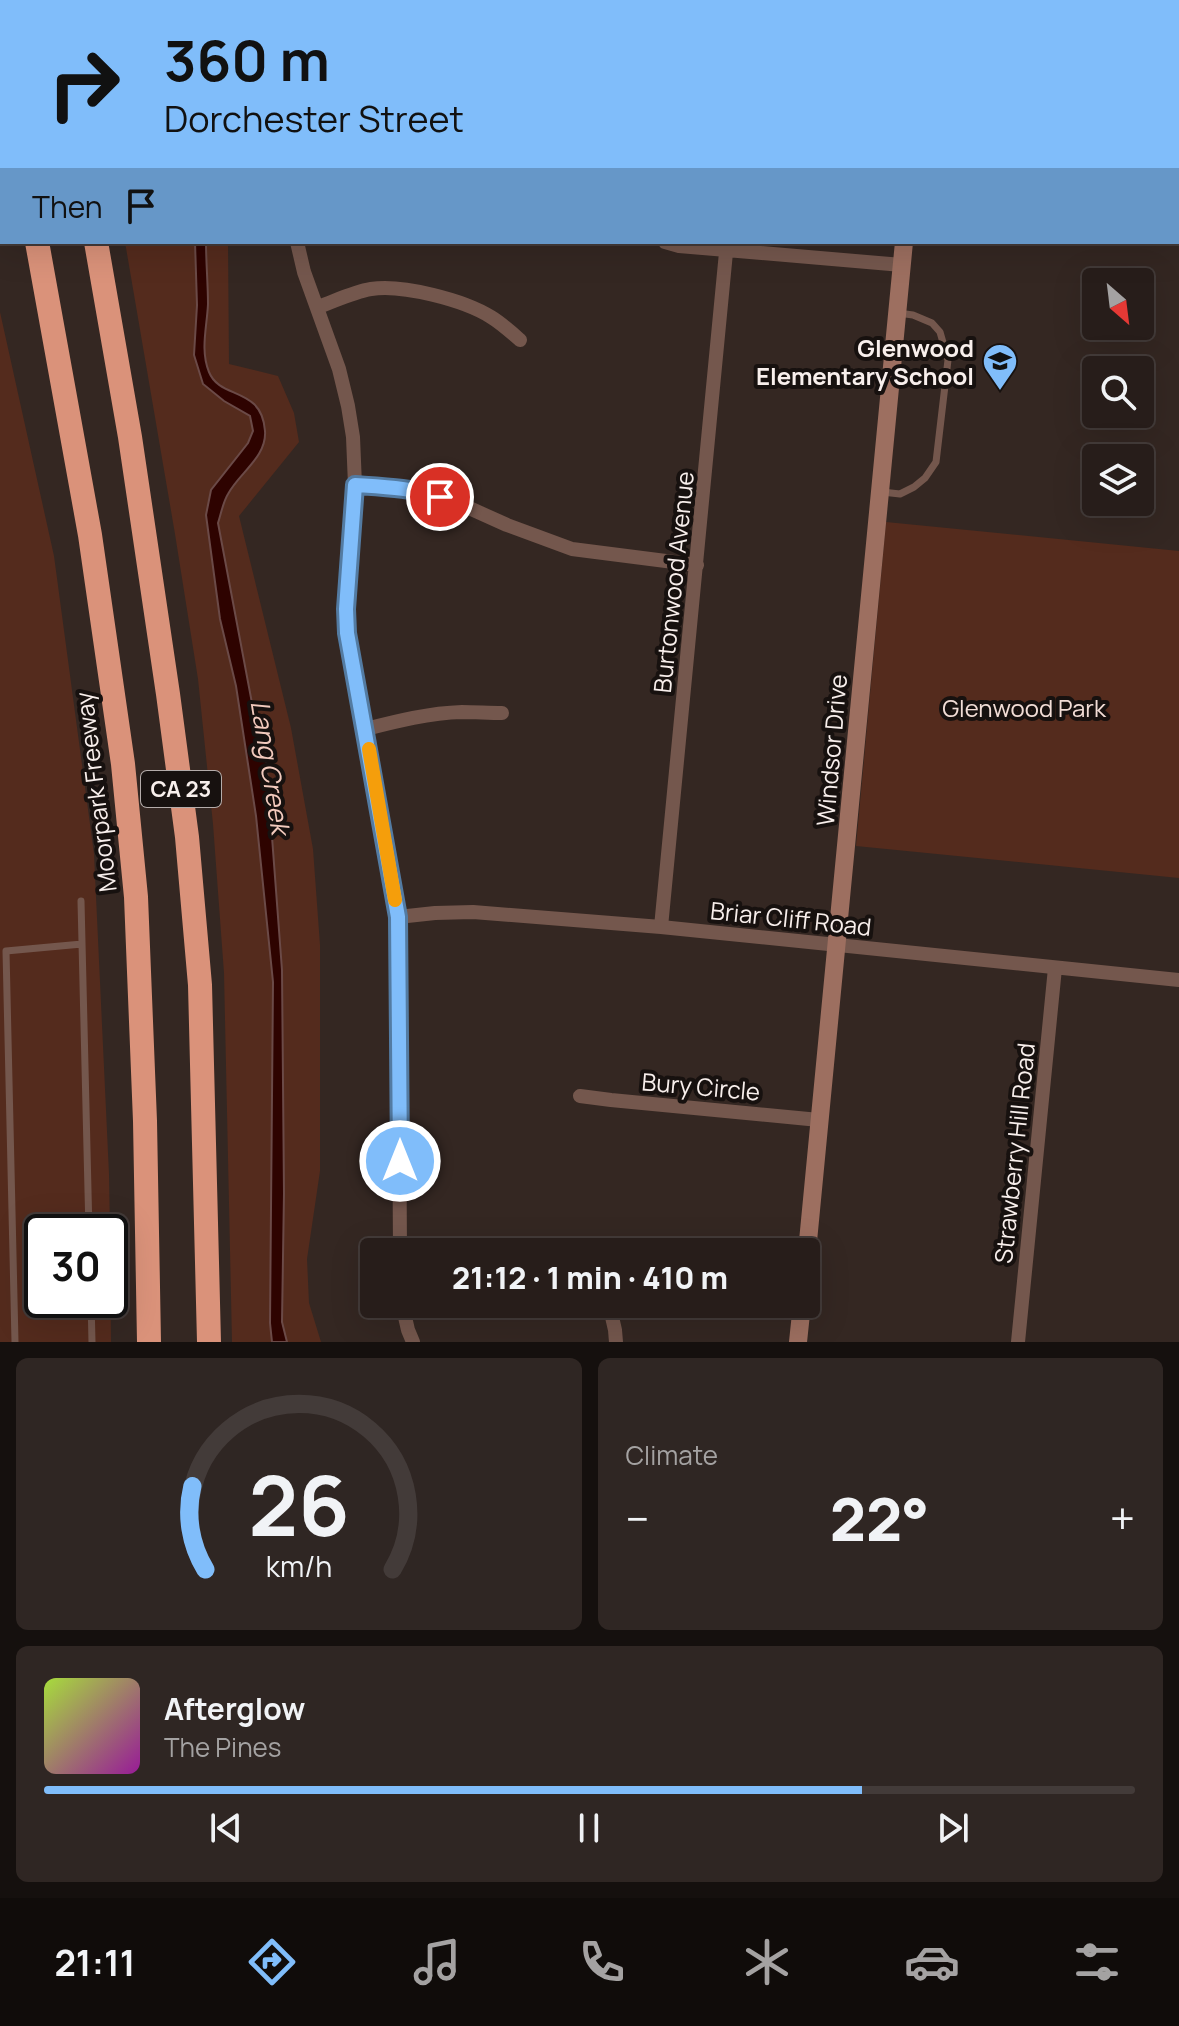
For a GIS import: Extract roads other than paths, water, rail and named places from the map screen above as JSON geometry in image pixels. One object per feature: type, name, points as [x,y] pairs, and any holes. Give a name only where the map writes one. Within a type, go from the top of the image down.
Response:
[{"type":"highway","name":"Moorpark Freeway","points":[[37,244],[90,535],[123,764],[136,897],[145,1121],[149,1342]]},
{"type":"highway","name":"CA 23","points":[[96,244],[132,453],[187,837],[200,985],[209,1342]]},
{"type":"highway","points":[[141,1342],[145,1121]]},
{"type":"street","points":[[297,244],[304,272],[339,369],[353,437],[355,485],[347,633],[398,917],[400,1238]]},
{"type":"street","points":[[672,244],[727,245],[902,265]]},
{"type":"street","name":"Windsor Drive","points":[[808,1238],[904,244]]},
{"type":"street","name":"Burtonwood Avenue","points":[[661,927],[727,245]]},
{"type":"street","points":[[318,307],[370,289],[398,289],[439,297],[477,310],[520,340]]},
{"type":"street","points":[[355,485],[424,492],[572,549],[697,565]]},
{"type":"street","points":[[366,729],[442,714],[502,713]]},
{"type":"street","name":"Briar Cliff Road","points":[[398,917],[473,912],[661,927],[1179,980]]},
{"type":"street","name":"Strawberry Hill Road","points":[[1018,1342],[1055,968]]},
{"type":"street","name":"Bury Circle","points":[[580,1096],[819,1120]]},
{"type":"street","points":[[406,1318],[413,1342]]},
{"type":"street","points":[[612,1318],[616,1342]]},
{"type":"street","points":[[798,1342],[801,1318]]},
{"type":"lane","points":[[880,491],[900,494],[925,478],[936,462],[948,360],[940,332],[932,323],[913,315],[897,313]]},
{"type":"lane","points":[[81,901],[89,1214]]},
{"type":"lane","points":[[15,1342],[6,951],[82,944]]},
{"type":"lane","points":[[91,1318],[92,1342]]},
{"type":"place","name":"Glenwood Elementary School","points":[[1000,392]]},
{"type":"park label","name":"Glenwood Park","points":[[1024,707]]},
{"type":"water label","name":"Lang Creek","points":[[271,767]]}]
